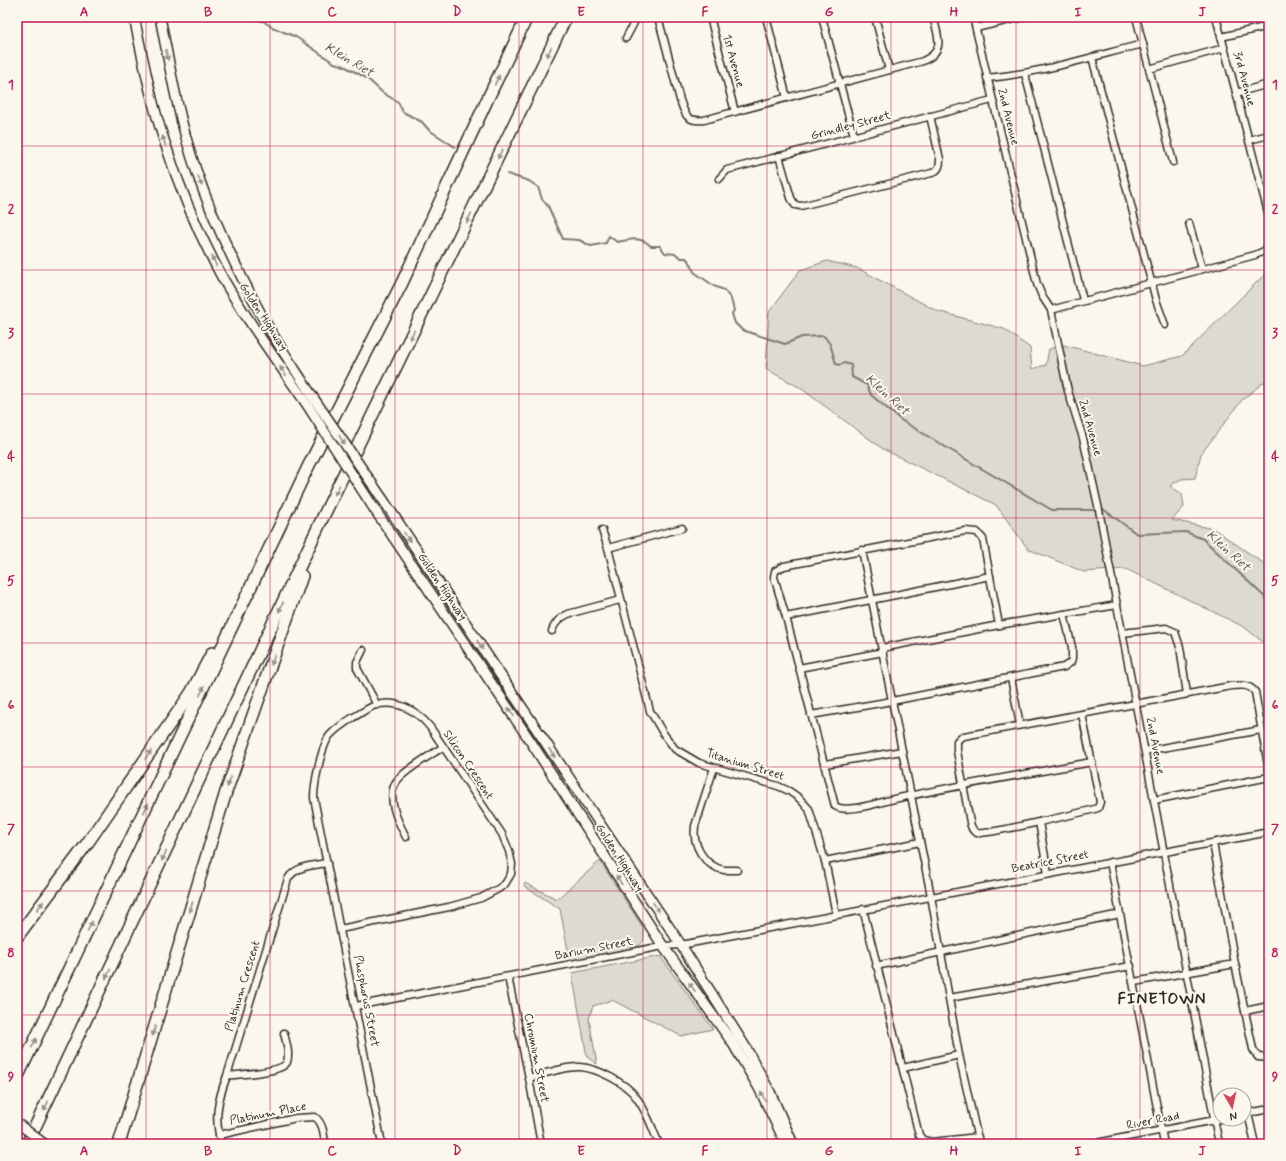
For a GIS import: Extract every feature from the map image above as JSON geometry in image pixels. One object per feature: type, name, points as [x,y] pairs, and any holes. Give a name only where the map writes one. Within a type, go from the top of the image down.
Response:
[{"type":"highway","points":[[17,1078],[307,469],[402,283],[527,17]]},
{"type":"highway","points":[[28,1144],[323,518],[566,17]]},
{"type":"highway","points":[[17,937],[86,845],[191,693],[287,512]]},
{"type":"highway","points":[[119,1144],[226,792],[323,518]]},
{"type":"main road","name":"Golden Highway","points":[[134,17],[148,82],[165,143],[202,237],[222,276],[249,322],[309,399],[386,504],[681,944],[746,1048],[770,1092],[793,1144]]},
{"type":"main road","name":"Golden Highway","points":[[160,17],[186,138],[196,170],[219,230],[261,315],[375,510],[522,729],[663,946],[732,1042],[759,1088],[786,1144]]},
{"type":"main road","points":[[17,1123],[45,1144]]},
{"type":"street","points":[[626,38],[637,17]]},
{"type":"street","points":[[658,17],[684,112],[688,118],[696,121],[736,112],[931,58],[936,52],[939,44],[933,17]]},
{"type":"street","name":"1st Avenue","points":[[710,17],[736,112]]},
{"type":"street","points":[[766,17],[787,98]]},
{"type":"street","points":[[822,17],[854,136]]},
{"type":"street","points":[[875,17],[889,70]]},
{"type":"street","name":"2nd Avenue","points":[[973,17],[1037,284],[1042,296],[1051,310],[1071,403],[1087,453],[1187,973],[1212,1095]]},
{"type":"street","points":[[976,28],[1023,17]]},
{"type":"street","points":[[1136,17],[1173,162]]},
{"type":"street","name":"3rd Avenue","points":[[1216,17],[1269,216]]},
{"type":"street","points":[[1221,37],[1269,26]]},
{"type":"street","points":[[987,78],[1025,74],[1143,44]]},
{"type":"street","points":[[1149,69],[1224,48]]},
{"type":"street","points":[[1092,57],[1158,308],[1165,325]]},
{"type":"street","points":[[1025,74],[1083,300]]},
{"type":"street","points":[[1236,93],[1269,84]]},
{"type":"street","name":"Grindley Street","points":[[719,179],[727,170],[992,100]]},
{"type":"street","points":[[779,156],[791,198],[795,204],[801,206],[806,206],[932,173],[937,171],[940,165],[940,159],[930,116]]},
{"type":"street","points":[[1249,140],[1269,135]]},
{"type":"street","points":[[1189,223],[1202,269]]},
{"type":"street","points":[[1051,310],[1083,300],[1255,255],[1269,246]]},
{"type":"street","points":[[608,548],[682,528]]},
{"type":"street","name":"Titanium Street","points":[[602,530],[650,711],[663,733],[675,748],[699,763],[778,786],[799,798],[809,809],[825,861],[836,914]]},
{"type":"street","points":[[999,625],[983,539],[977,532],[972,531],[862,550],[777,568],[774,577],[825,764],[833,802],[838,808],[849,809],[1092,762]]},
{"type":"street","points":[[862,550],[931,896],[959,1055],[978,1141],[927,1142],[918,1135],[903,1068],[876,966],[863,909]]},
{"type":"street","points":[[786,617],[990,576]]},
{"type":"street","points":[[552,631],[554,625],[560,618],[568,614],[620,600]]},
{"type":"street","points":[[799,668],[999,625],[1117,605]]},
{"type":"street","points":[[811,715],[1011,678],[1058,668],[1069,664],[1071,662],[1072,655],[1064,614]]},
{"type":"street","points":[[1122,633],[1166,628],[1175,632],[1180,648],[1187,694]]},
{"type":"street","points":[[363,650],[357,662],[358,668],[378,705]]},
{"type":"street","points":[[1011,678],[1020,725]]},
{"type":"street","points":[[1082,714],[1100,802],[1098,808],[984,833],[974,831],[971,826],[956,745],[958,739],[964,736],[1187,694],[1244,685],[1252,688],[1255,692],[1269,771]]},
{"type":"street","name":"Silicon Crescent","points":[[327,863],[314,798],[314,787],[323,752],[328,738],[336,729],[366,710],[378,705],[402,706],[422,717],[502,834],[509,851],[512,864],[511,874],[505,884],[481,898],[449,907],[340,929]]},
{"type":"street","points":[[1145,751],[1261,730]]},
{"type":"street","points":[[406,837],[397,818],[392,794],[394,786],[400,777],[443,747]]},
{"type":"street","points":[[825,764],[902,751]]},
{"type":"street","points":[[714,768],[695,826],[695,842],[699,852],[711,863],[723,870],[737,870]]},
{"type":"street","points":[[1154,800],[1269,777]]},
{"type":"street","points":[[1039,822],[1048,874]]},
{"type":"street","name":"Beatrice Street","points":[[836,914],[1269,832]]},
{"type":"street","points":[[825,861],[920,842]]},
{"type":"street","points":[[1213,843],[1235,964],[1253,1049],[1256,1054],[1262,1058],[1269,1058]]},
{"type":"street","points":[[1110,862],[1164,1144]]},
{"type":"street","name":"Phosphorus Street","points":[[327,863],[382,1144]]},
{"type":"street","name":"Platinum Crescent","points":[[222,1144],[216,1114],[220,1092],[227,1076],[288,879],[292,872],[327,863]]},
{"type":"street","name":"Barium Street","points":[[356,1006],[836,914]]},
{"type":"street","points":[[876,966],[1120,914]]},
{"type":"street","points":[[1134,982],[1235,964]]},
{"type":"street","points":[[949,998],[1130,966]]},
{"type":"street","name":"Chromium Street","points":[[508,977],[541,1144]]},
{"type":"street","points":[[1245,1011],[1269,1006]]},
{"type":"street","points":[[227,1076],[271,1071],[284,1067],[287,1064],[288,1059],[284,1034]]},
{"type":"street","points":[[903,1068],[959,1055]]},
{"type":"street","points":[[529,1078],[569,1068],[580,1067],[597,1071],[635,1095],[643,1107],[659,1144]]},
{"type":"street","points":[[1252,1113],[1269,1109]]},
{"type":"street","name":"Platinum Place","points":[[219,1135],[296,1118],[315,1117],[319,1120],[322,1128],[325,1144]]},
{"type":"street","name":"River Road","points":[[1091,1144],[1212,1120]]},
{"type":"street","name":"2nd Avenue","points":[[1218,1127],[1219,1144]]},
{"type":"street","points":[[1250,1127],[1255,1144]]},
{"type":"shaded area","points":[[827,261],[857,268],[937,311],[1004,329],[1030,348],[1032,369],[1046,365],[1049,349],[1064,345],[1143,366],[1182,356],[1263,276],[1269,276],[1269,378],[1242,400],[1201,454],[1195,478],[1181,479],[1170,486],[1182,494],[1184,507],[1172,520],[1214,529],[1269,567],[1269,647],[1244,627],[1126,569],[1084,572],[1028,549],[996,505],[883,449],[799,387],[766,369],[769,312],[800,270]]},
{"type":"shaded area","points":[[600,861],[642,926],[644,937],[640,945],[632,949],[570,961],[560,909],[524,886],[525,883],[557,899]]},
{"type":"shaded area","points":[[660,956],[713,1029],[681,1036],[612,1000],[593,1006],[589,1019],[597,1064],[587,1057],[572,973]]},
{"type":"waterway","name":"Klein Riet","points":[[244,17],[263,21],[272,27],[296,37],[334,63],[342,65],[363,76],[383,93],[398,102],[403,112],[422,122],[429,130],[455,147]]},
{"type":"waterway","name":"Klein Riet","points":[[507,174],[529,181],[538,187],[542,199],[548,206],[563,239],[579,240],[591,246],[606,243],[609,236],[617,242],[635,239],[643,241],[651,246],[660,246],[665,253],[676,254],[681,258],[686,258],[691,264],[694,272],[714,286],[724,290],[731,299],[734,310],[732,314],[735,323],[742,330],[785,344],[802,337],[824,336],[830,344],[836,364],[840,365],[844,363],[851,365],[852,377],[867,385],[871,395],[901,420],[1052,510],[1094,510]]},
{"type":"waterway","name":"Klein Riet","points":[[1103,509],[1137,534],[1186,532],[1203,539],[1269,601]]},
{"type":"district","name":"FINETOWN","points":[[1162,999]]}]
